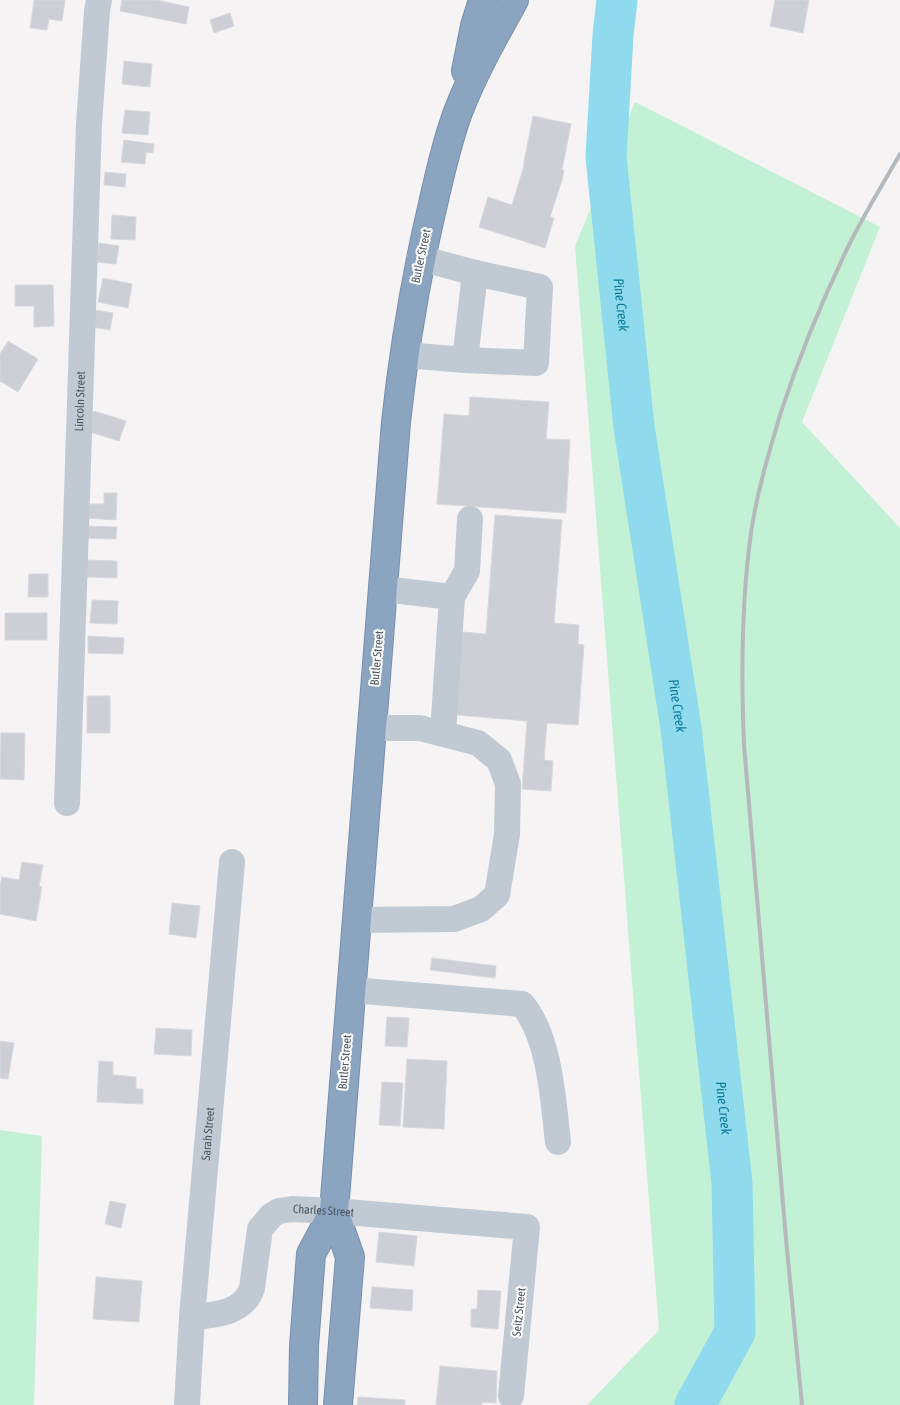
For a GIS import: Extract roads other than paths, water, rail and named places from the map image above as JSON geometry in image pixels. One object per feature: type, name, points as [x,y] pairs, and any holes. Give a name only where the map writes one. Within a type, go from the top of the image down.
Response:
[{"type":"highway","name":"Butler Street","points":[[338,1405],[350,1257],[334,1211],[396,422],[401,377],[420,258],[438,181],[458,112],[483,0]]},
{"type":"highway","name":"Butler Street","points":[[458,112],[476,71],[514,0]]},
{"type":"highway","name":"Butler Street","points":[[303,1405],[304,1346],[311,1254],[334,1211]]},
{"type":"street","name":"Lincoln Street","points":[[66,803],[89,124],[97,11],[100,0]]},
{"type":"street","points":[[405,355],[464,360],[536,362],[540,287],[475,273],[420,258]]},
{"type":"street","points":[[464,360],[475,273]]},
{"type":"street","points":[[443,733],[452,597],[466,571],[470,519]]},
{"type":"street","points":[[383,589],[452,597]]},
{"type":"street","points":[[357,920],[454,919],[482,909],[497,895],[507,834],[508,784],[499,760],[478,743],[420,728],[372,728]]},
{"type":"street","name":"Sarah Street","points":[[187,1405],[192,1316],[232,862]]},
{"type":"street","points":[[351,990],[522,1004],[530,1013],[536,1025],[546,1057],[558,1142]]},
{"type":"street","name":"Charles Street","points":[[192,1316],[215,1316],[226,1313],[245,1301],[252,1288],[260,1229],[272,1215],[279,1211],[292,1209],[334,1211],[527,1226]]},
{"type":"street","name":"Seitz Street","points":[[511,1396],[527,1226]]},
{"type":"waterway","name":"Pine Creek","points":[[617,0],[613,35],[606,157],[634,427],[681,728],[732,1183],[735,1332],[695,1405]]},
{"type":"waterway","points":[[685,1405],[705,1387]]},
{"type":"railway","points":[[802,1405],[744,745],[742,665],[745,586],[751,533],[760,487],[781,412],[796,369],[830,284],[850,243],[900,154]]}]
